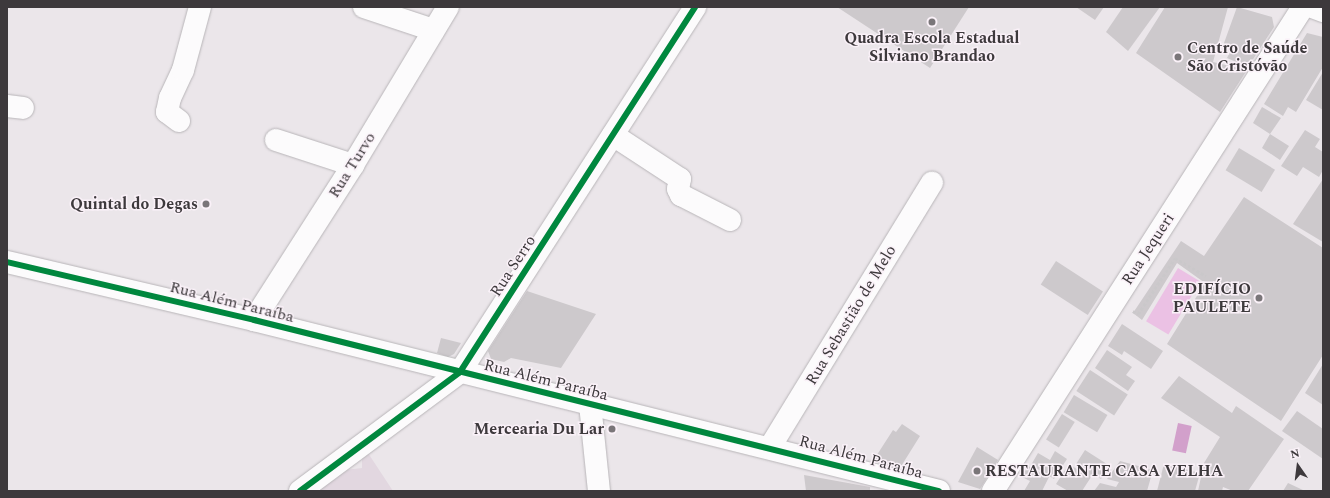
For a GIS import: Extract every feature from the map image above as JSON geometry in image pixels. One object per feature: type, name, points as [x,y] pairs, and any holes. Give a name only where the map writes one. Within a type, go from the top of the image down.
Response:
[{"type":"street","points":[[179,121],[168,112],[170,98],[183,70],[200,7]]},
{"type":"street","points":[[364,7],[433,30]]},
{"type":"street","name":"Rua Turvo","points":[[254,320],[353,165],[448,7]]},
{"type":"street","name":"Rua Serro","points":[[300,491],[460,372],[695,7]]},
{"type":"street","name":"Rua Jequeri","points":[[993,491],[1303,7]]},
{"type":"street","points":[[1312,7],[1323,11]]},
{"type":"street","points":[[612,135],[680,179],[678,189],[681,195],[730,220]]},
{"type":"street","points":[[276,140],[353,165]]},
{"type":"street","name":"Rua Sebastião de Melo","points":[[770,447],[932,183]]},
{"type":"street","name":"Rua Além Paraíba","points":[[7,262],[254,320],[590,404],[770,447],[939,491]]},
{"type":"street","points":[[590,404],[599,491]]},
{"type":"path","points":[[1116,300],[1138,314],[1175,258],[1206,276]]},
{"type":"shaded area","points":[[1178,268],[1200,281],[1168,335],[1146,321]]},
{"type":"shaded area","points":[[1178,423],[1192,426],[1186,453],[1172,450]]},
{"type":"shaded area","points":[[368,453],[393,491],[318,491],[345,470],[362,468],[362,457]]},
{"type":"building","points":[[837,7],[969,7],[930,68]]},
{"type":"building","points":[[1076,7],[1104,7],[1095,20]]},
{"type":"building","points":[[1123,7],[1160,7],[1128,51],[1106,32]]},
{"type":"building","name":"Centro de Saúde São Cristóvão","points":[[1165,7],[1228,7],[1213,62],[1247,70],[1220,112],[1136,53]]},
{"type":"building","points":[[1237,7],[1272,17],[1274,27],[1248,67],[1227,58],[1232,48],[1224,43]]},
{"type":"building","points":[[1307,33],[1323,37],[1323,67],[1296,112],[1288,107],[1283,116],[1264,104]]},
{"type":"building","points":[[1323,72],[1323,110],[1306,100]]},
{"type":"building","points":[[1262,107],[1281,118],[1270,134],[1253,123]]},
{"type":"building","points":[[1305,130],[1320,139],[1315,147],[1323,152],[1323,170],[1319,177],[1303,167],[1297,176],[1281,166]]},
{"type":"building","points":[[1270,134],[1289,146],[1280,160],[1262,148]]},
{"type":"building","points":[[1239,148],[1275,170],[1262,192],[1226,170]]},
{"type":"building","points":[[1323,179],[1323,242],[1293,224]]},
{"type":"building","name":"EDIFÍCIO PAULETE","points":[[1244,197],[1323,248],[1323,355],[1281,421],[1167,344],[1205,283],[1177,263],[1142,320],[1133,313],[1181,241],[1204,256]]},
{"type":"building","points":[[1056,261],[1103,291],[1088,315],[1041,284]]},
{"type":"building","points":[[527,291],[596,314],[561,368],[511,358],[504,362],[491,359],[488,351]]},
{"type":"building","points":[[1122,324],[1163,351],[1151,369],[1124,351],[1122,355],[1108,346]]},
{"type":"building","points":[[441,338],[461,343],[454,354],[448,357],[437,353]]},
{"type":"building","points":[[1107,350],[1132,367],[1126,375],[1135,381],[1128,391],[1095,368]]},
{"type":"building","points":[[1323,364],[1323,405],[1305,393]]},
{"type":"building","points":[[1090,370],[1128,395],[1114,415],[1076,391]]},
{"type":"building","points":[[1179,376],[1232,413],[1236,406],[1284,439],[1248,491],[1233,491],[1223,487],[1222,491],[1198,491],[1204,463],[1220,437],[1161,398]]},
{"type":"building","points":[[1074,395],[1107,415],[1097,432],[1064,412]]},
{"type":"building","points":[[1297,411],[1323,429],[1323,459],[1282,431]]},
{"type":"building","points":[[1062,414],[1075,422],[1059,447],[1046,439]]},
{"type":"building","points":[[902,424],[920,436],[900,468],[873,461],[893,430],[896,432]]},
{"type":"building","name":"RESTAURANTE CASA VELHA","points":[[977,447],[998,460],[980,489],[958,482]]},
{"type":"building","points":[[1085,450],[1110,466],[1101,479],[1093,474],[1082,491],[1068,491],[1056,484],[1069,464],[1083,473],[1085,470],[1076,464]]},
{"type":"building","points":[[1055,451],[1067,459],[1054,479],[1031,465],[1038,453],[1050,460]]},
{"type":"building","points":[[1120,461],[1153,470],[1147,491],[1094,491],[1100,483],[1116,487],[1119,482],[1107,479]]},
{"type":"building","points":[[1164,464],[1200,473],[1195,491],[1157,491]]},
{"type":"building","points":[[1028,466],[1049,477],[1042,491],[1024,491],[1030,481],[1022,477]]},
{"type":"building","points":[[804,475],[870,487],[870,491],[806,491]]},
{"type":"building","points":[[1288,483],[1305,491],[1283,491]]},
{"type":"cycle path","points":[[300,491],[460,372],[695,7]]},
{"type":"cycle path","points":[[7,262],[254,320],[939,491]]},
{"type":"place","name":"Quadra Escola Estadual Silviano Brandao","points":[[932,22]]},
{"type":"place","name":"Centro de Saúde São Cristóvão","points":[[1178,57]]},
{"type":"place","name":"Quintal do Degas","points":[[206,204]]},
{"type":"place","name":"EDIFÍCIO PAULETE","points":[[1259,298]]},
{"type":"place","name":"Mercearia Du Lar","points":[[612,429]]},
{"type":"place","name":"RESTAURANTE CASA VELHA","points":[[977,471]]}]
